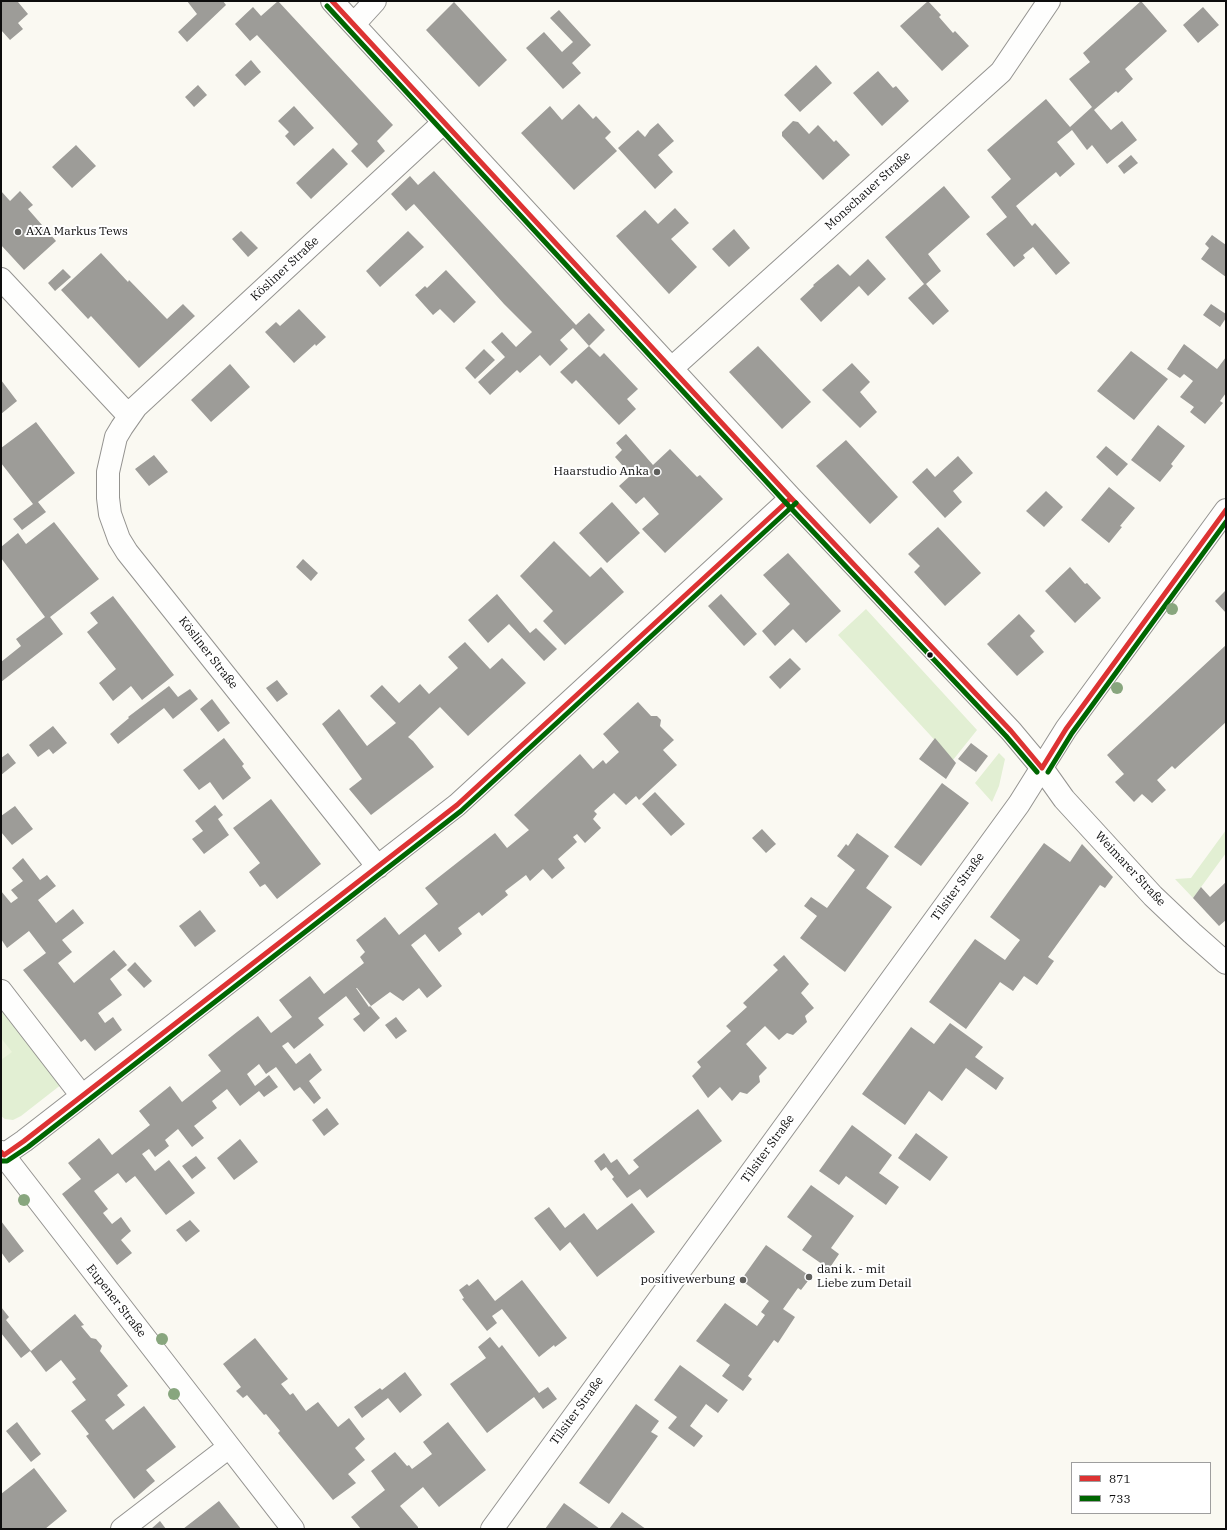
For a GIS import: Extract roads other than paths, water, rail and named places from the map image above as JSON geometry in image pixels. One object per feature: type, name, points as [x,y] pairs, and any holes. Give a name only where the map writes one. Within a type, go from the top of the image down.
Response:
[{"type":"street","points":[[332,1],[791,498],[1011,731],[1042,768]]},
{"type":"street","points":[[354,24],[375,1]]},
{"type":"street","name":"Monschauer Straße","points":[[672,368],[1001,72],[1049,1]]},
{"type":"street","name":"Kösliner Straße","points":[[378,867],[127,552],[119,540],[110,514],[108,498],[108,472],[116,437],[129,416],[141,402],[443,122]]},
{"type":"street","points":[[1,279],[129,416]]},
{"type":"street","points":[[2,1155],[82,1096],[434,825],[480,785],[791,498]]},
{"type":"street","name":"Tilsiter Straße","points":[[492,1529],[1019,804],[1066,729],[1226,510]]},
{"type":"street","name":"Weimarer Straße","points":[[1042,768],[1064,799],[1153,896],[1226,963]]},
{"type":"street","points":[[1,991],[82,1096]]},
{"type":"street","name":"Eupener Straße","points":[[2,1155],[293,1529]]},
{"type":"street","points":[[122,1529],[229,1446]]},
{"type":"place","name":"AXA Markus Tews","points":[[18,232]]},
{"type":"place","name":"Haarstudio Anka","points":[[657,472]]},
{"type":"place","name":"dani k. - mit Liebe zum Detail","points":[[809,1277]]},
{"type":"place","name":"positivewerbung","points":[[743,1280]]}]
